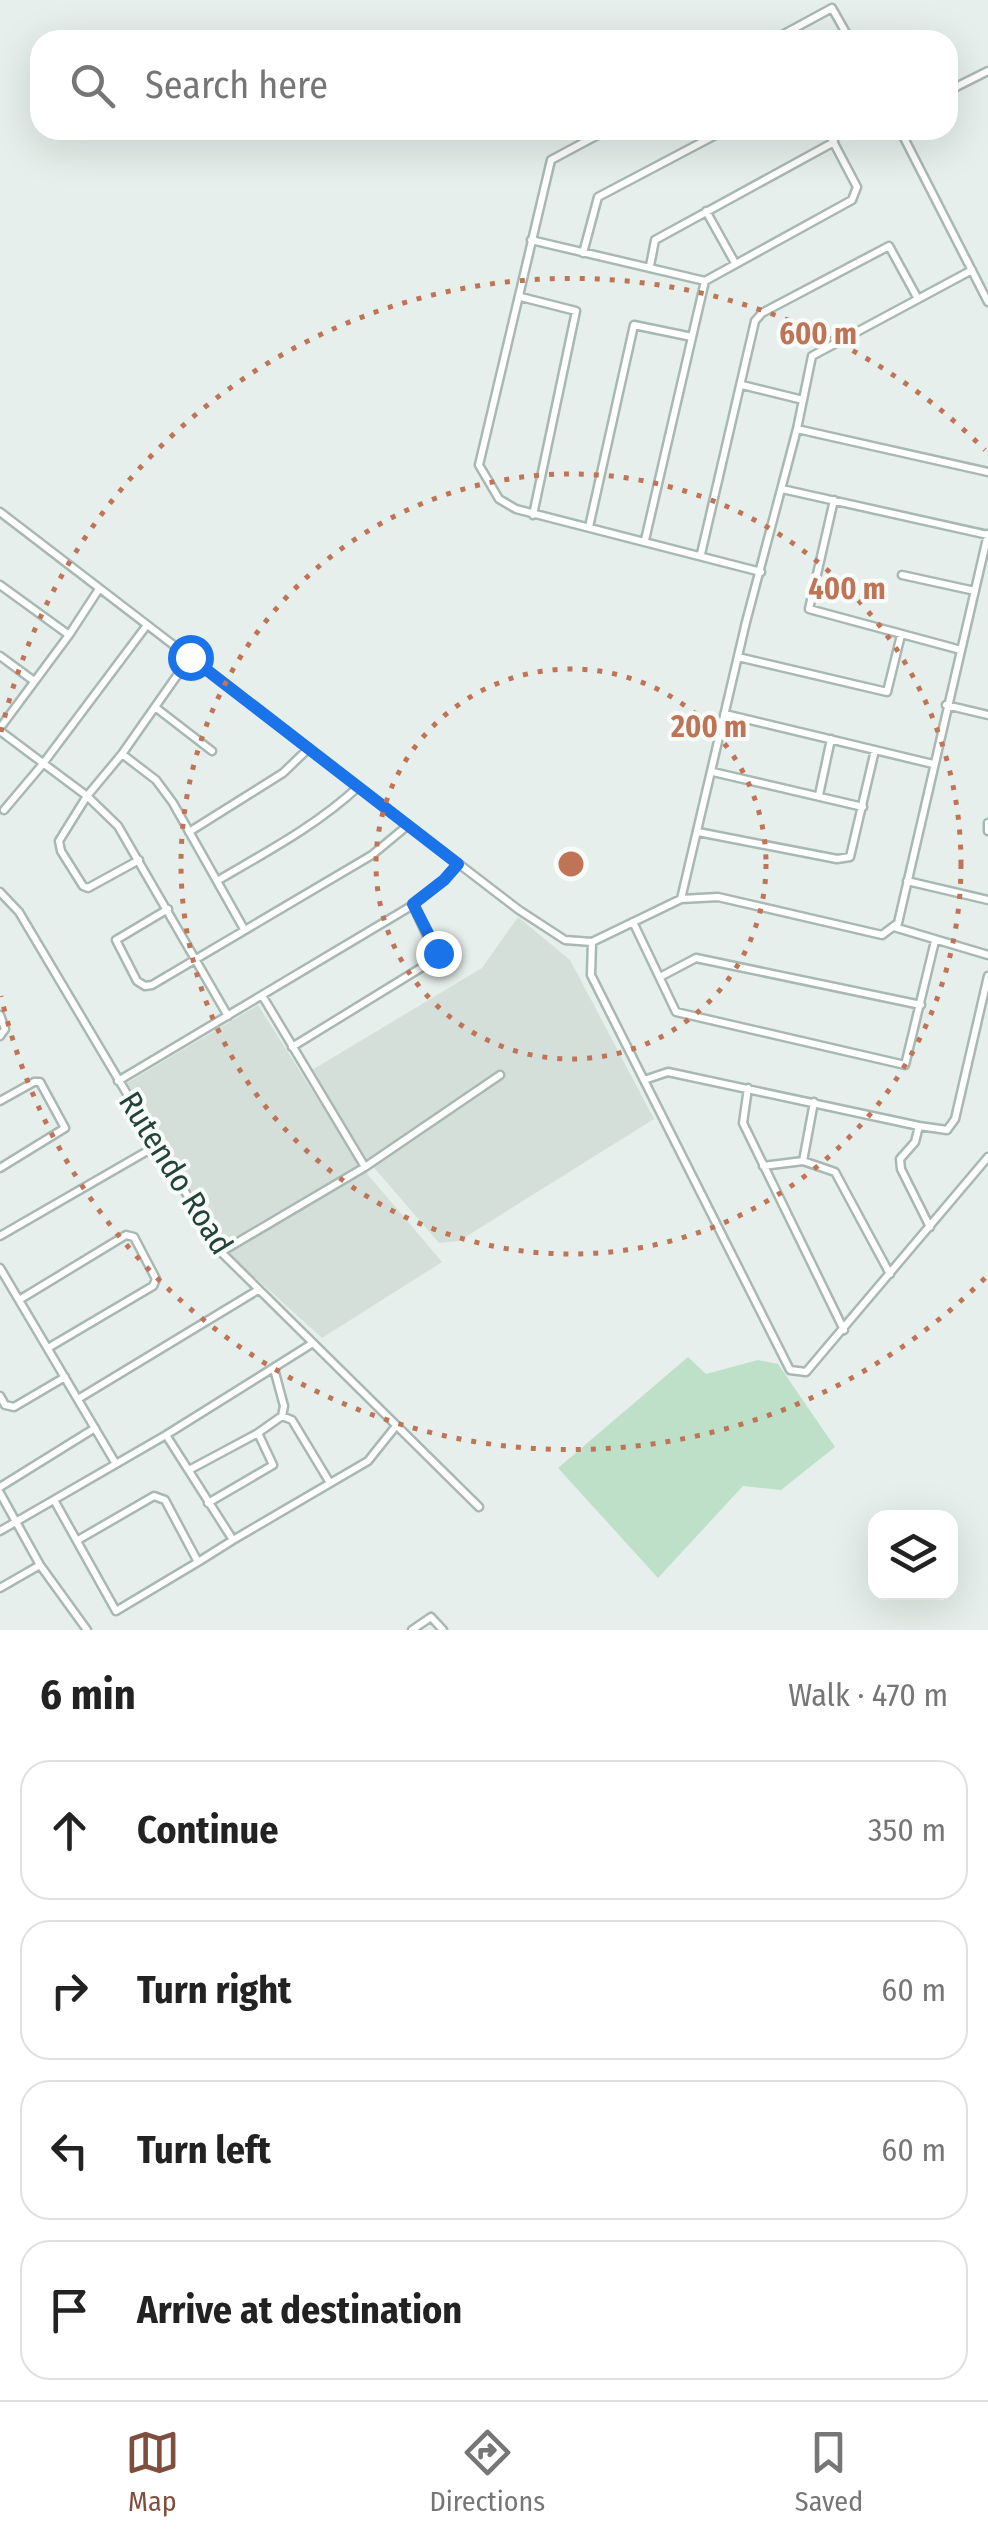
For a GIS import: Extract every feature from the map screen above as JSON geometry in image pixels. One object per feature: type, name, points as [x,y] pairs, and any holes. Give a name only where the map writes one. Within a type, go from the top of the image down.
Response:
[{"type":"street","points":[[792,30],[832,8],[844,30]]},
{"type":"street","points":[[958,86],[988,71]]},
{"type":"street","points":[[589,140],[552,160],[479,465],[499,499],[516,510],[761,572]]},
{"type":"street","points":[[583,253],[598,198],[705,140]]},
{"type":"street","points":[[905,140],[988,302]]},
{"type":"street","points":[[645,540],[706,280],[852,200],[857,186],[834,142],[655,240],[650,266]]},
{"type":"street","points":[[706,211],[734,263]]},
{"type":"street","points":[[532,240],[706,280]]},
{"type":"street","points":[[701,554],[756,321],[762,313],[889,246],[918,299]]},
{"type":"street","points":[[680,900],[812,356],[972,270]]},
{"type":"street","points":[[521,296],[576,311],[533,515]]},
{"type":"street","points":[[589,527],[634,326],[692,337]]},
{"type":"street","points":[[742,385],[804,400]]},
{"type":"street","points":[[797,429],[988,472]]},
{"type":"street","points":[[0,512],[407,826],[565,940],[592,942],[680,900],[718,897],[882,935],[898,923],[988,535],[782,489]]},
{"type":"street","points":[[834,500],[809,609],[961,650]]},
{"type":"street","points":[[902,575],[976,591]]},
{"type":"street","points":[[0,585],[69,635]]},
{"type":"street","points":[[98,588],[69,635],[0,729],[87,796],[118,826],[228,1016]]},
{"type":"street","points":[[4,810],[147,626]]},
{"type":"street","points":[[738,657],[887,692],[901,634]]},
{"type":"street","points":[[0,656],[34,682]]},
{"type":"street","points":[[139,860],[94,886],[83,886],[61,851],[59,840],[190,657]]},
{"type":"street","points":[[946,705],[988,715]]},
{"type":"street","points":[[155,707],[212,751]]},
{"type":"street","points":[[726,714],[933,764]]},
{"type":"street","points":[[819,795],[830,738]]},
{"type":"street","points":[[189,832],[284,774],[309,748]]},
{"type":"street","points":[[698,832],[838,860],[850,857],[875,750]]},
{"type":"street","points":[[122,754],[156,780],[244,928]]},
{"type":"street","points":[[713,772],[862,807]]},
{"type":"street","points":[[217,881],[321,818],[358,787]]},
{"type":"street","points":[[988,823],[988,831]]},
{"type":"street","points":[[168,909],[116,940],[137,981],[145,986],[372,856],[407,826]]},
{"type":"street","points":[[118,1081],[413,904],[458,864]]},
{"type":"street","points":[[907,881],[988,900]]},
{"type":"street","name":"Rutendo Road","points":[[0,892],[10,899],[221,1252],[479,1507]]},
{"type":"street","points":[[0,904],[10,899]]},
{"type":"street","points":[[292,1048],[437,958],[413,904]]},
{"type":"street","points":[[632,922],[676,1012],[905,1065],[935,941]]},
{"type":"street","points":[[894,927],[988,955]]},
{"type":"street","points":[[592,942],[591,976],[790,1370],[806,1372],[988,1157]]},
{"type":"street","points":[[660,976],[696,958],[921,1005]]},
{"type":"street","points":[[644,1080],[668,1072],[947,1130],[955,1119],[988,976]]},
{"type":"street","points":[[263,997],[365,1167]]},
{"type":"street","points":[[0,1015],[6,1029],[0,1036]]},
{"type":"street","points":[[221,1252],[365,1167],[500,1075]]},
{"type":"street","points":[[0,1102],[40,1082],[64,1128],[0,1168]]},
{"type":"street","points":[[748,1088],[742,1123],[844,1330]]},
{"type":"street","points":[[804,1161],[814,1102]]},
{"type":"street","points":[[919,1126],[914,1142],[900,1160],[930,1228]]},
{"type":"street","points":[[0,1236],[156,1146]]},
{"type":"street","points":[[763,1166],[804,1161],[835,1172],[890,1274]]},
{"type":"street","points":[[19,1300],[126,1235],[134,1237],[156,1278],[153,1286],[48,1348]]},
{"type":"street","points":[[0,1268],[116,1464]]},
{"type":"street","points":[[78,1398],[258,1290]]},
{"type":"street","points":[[0,1532],[313,1344]]},
{"type":"street","points":[[189,1470],[282,1416],[284,1406],[274,1369]]},
{"type":"street","points":[[0,1396],[5,1405],[14,1407],[65,1376]]},
{"type":"street","points":[[282,1416],[292,1420],[330,1484]]},
{"type":"street","points":[[54,1500],[116,1611],[368,1461],[396,1426]]},
{"type":"street","points":[[87,1630],[40,1565],[0,1490],[95,1428]]},
{"type":"street","points":[[208,1504],[273,1465],[258,1433]]},
{"type":"street","points":[[166,1435],[233,1540]]},
{"type":"street","points":[[78,1540],[160,1496],[198,1562]]},
{"type":"street","points":[[0,1588],[40,1565]]},
{"type":"street","points":[[412,1630],[431,1617],[443,1630]]},
{"type":"shaded area","points":[[518,917],[570,960],[654,1119],[459,1241],[439,1243],[364,1156],[312,1070],[482,968]]},
{"type":"shaded area","points":[[258,1005],[358,1163],[442,1262],[322,1338],[229,1254],[127,1083]]},
{"type":"green space","points":[[688,1357],[706,1374],[758,1360],[778,1364],[835,1447],[781,1490],[743,1486],[658,1578],[558,1468]]},
{"type":"route","points":[[190,657],[458,864],[413,904],[438,953]]}]
